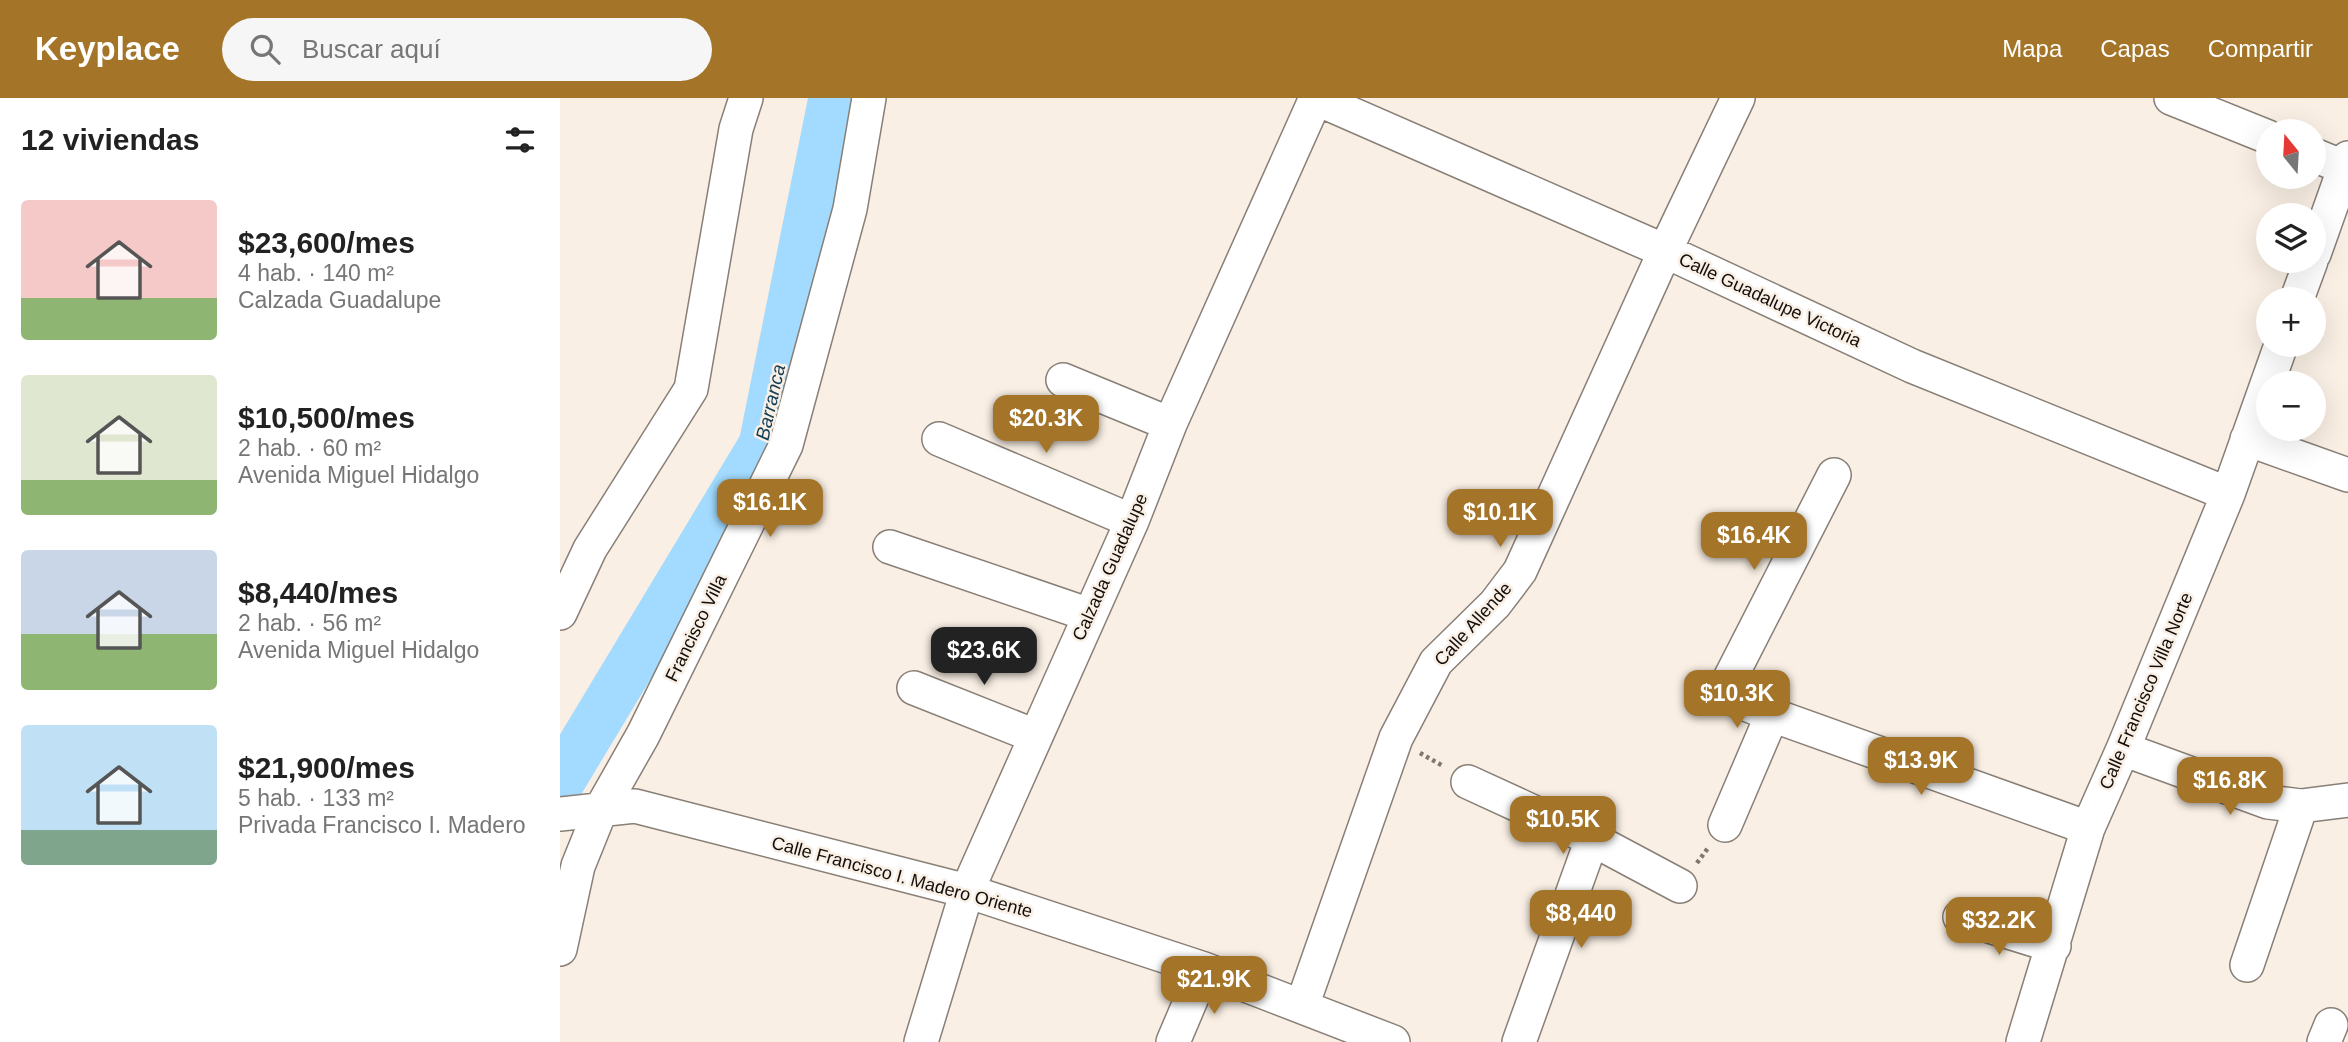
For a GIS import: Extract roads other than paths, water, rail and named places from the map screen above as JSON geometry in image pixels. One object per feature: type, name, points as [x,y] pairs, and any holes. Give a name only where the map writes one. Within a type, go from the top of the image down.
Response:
[{"type":"street","points":[[560,613],[590,550],[691,388],[736,129],[746,98]]},
{"type":"street","name":"Francisco Villa","points":[[560,949],[578,866],[600,809],[643,735],[786,446],[850,209],[869,98]]},
{"type":"street","name":"Calle Guadalupe Victoria","points":[[1316,98],[1665,251],[1912,366],[2228,494]]},
{"type":"street","name":"Calzada Guadalupe","points":[[921,1042],[967,891],[1132,521],[1170,424],[1316,98]]},
{"type":"street","name":"Calle Allende","points":[[1302,1006],[1396,738],[1436,662],[1495,604],[1520,571],[1665,251],[1738,98]]},
{"type":"street","points":[[2171,98],[2256,132]]},
{"type":"street","points":[[2326,159],[2347,165],[2326,222]]},
{"type":"street","name":"Calle Francisco Villa Norte","points":[[2023,1042],[2088,828],[2228,494],[2277,357]]},
{"type":"street","points":[[1063,380],[1170,424]]},
{"type":"street","points":[[939,439],[1132,521]]},
{"type":"street","points":[[2247,439],[2348,475]]},
{"type":"street","points":[[1834,475],[1722,694],[1773,715],[2088,828]]},
{"type":"street","points":[[890,547],[1090,615]]},
{"type":"street","points":[[914,688],[1035,736]]},
{"type":"street","points":[[1726,825],[1773,715]]},
{"type":"street","points":[[2123,749],[2268,802],[2301,806],[2348,800]]},
{"type":"street","points":[[1468,782],[1592,839],[1680,886]]},
{"type":"street","name":"Calle Francisco I. Madero Oriente","points":[[563,814],[635,806],[967,891],[1204,969],[1394,1042]]},
{"type":"street","points":[[2247,965],[2301,806]]},
{"type":"street","points":[[1520,1042],[1592,839]]},
{"type":"street","points":[[1960,917],[2054,946]]},
{"type":"street","points":[[1173,1042],[1204,969]]},
{"type":"waterway","name":"Barranca","points":[[560,782],[763,445],[833,98]]}]
